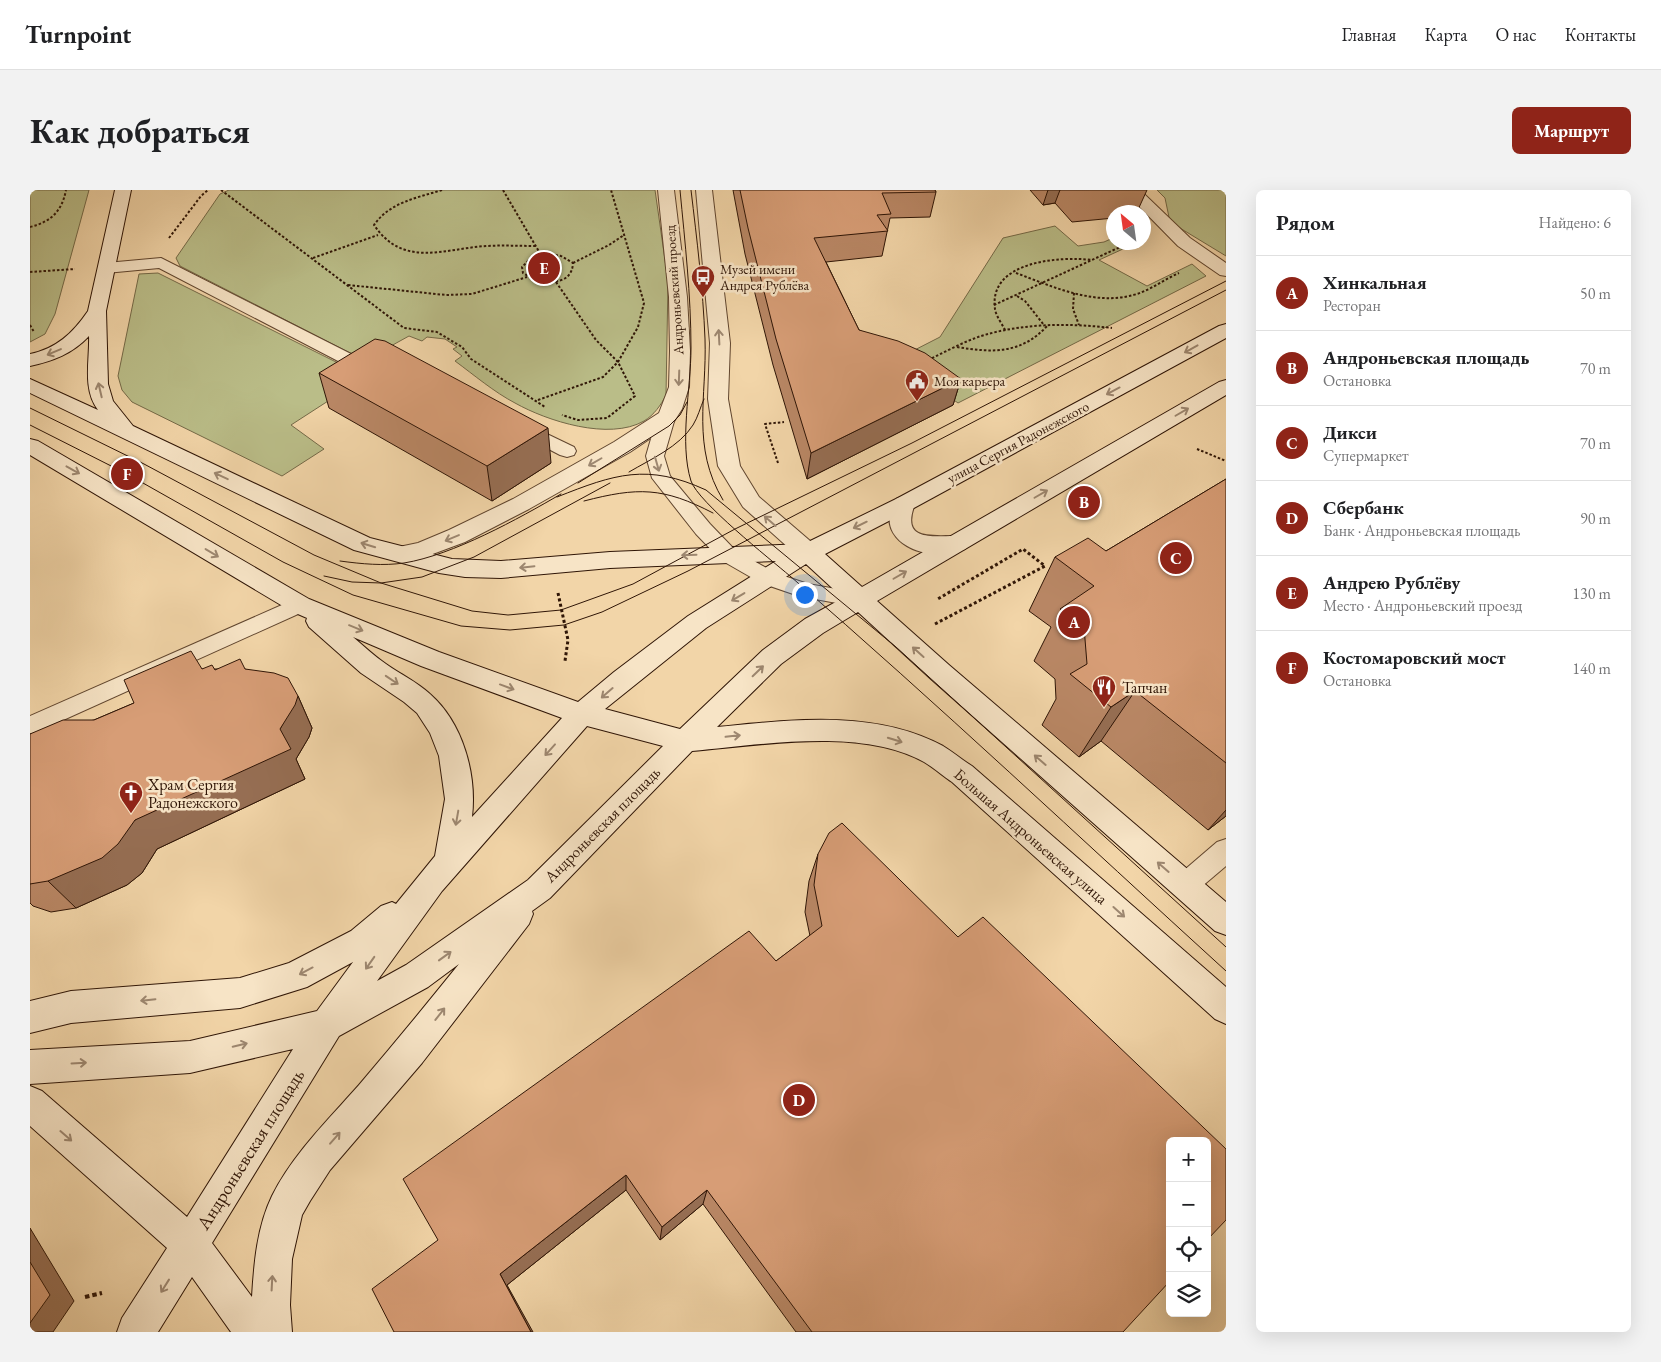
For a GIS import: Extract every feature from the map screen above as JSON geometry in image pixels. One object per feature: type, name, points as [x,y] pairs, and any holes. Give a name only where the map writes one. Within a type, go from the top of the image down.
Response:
[{"type":"main road","points":[[123,190],[97,311],[100,352],[98,384],[103,402],[126,430]]},
{"type":"main road","name":"Андроньевский проезд","points":[[666,190],[678,297],[680,351],[677,397],[666,418]]},
{"type":"main road","points":[[704,190],[720,343],[718,403],[728,466],[751,502],[858,599],[1226,921]]},
{"type":"main road","points":[[1131,190],[1184,242],[1226,271]]},
{"type":"main road","points":[[30,360],[56,352],[74,342],[85,331],[97,311]]},
{"type":"main road","name":"улица Сергия Радонежского","points":[[808,552],[904,504],[1226,330]]},
{"type":"main road","points":[[30,385],[362,544],[464,569],[507,569],[691,555],[808,552]]},
{"type":"main road","points":[[858,599],[1226,386]]},
{"type":"main road","points":[[402,554],[422,550],[457,536],[521,504],[622,447],[666,418]]},
{"type":"main road","points":[[31,448],[104,488],[300,605],[430,659],[582,714],[685,741]]},
{"type":"main road","points":[[904,504],[898,519],[901,527],[916,541],[929,546],[956,543]]},
{"type":"main road","name":"Андроньевская площадь","points":[[30,1103],[191,1245],[327,1024],[440,872],[582,714],[623,679],[697,622],[808,552]]},
{"type":"main road","name":"Андроньевская площадь","points":[[30,1067],[190,1057],[327,1024],[417,976],[538,889],[685,741],[772,657],[814,626],[858,599]]},
{"type":"main road","points":[[300,605],[372,667],[426,706],[437,722],[454,760],[458,785],[458,812],[440,872]]},
{"type":"main road","name":"Большая Андроньевская улица","points":[[685,741],[803,730],[848,731],[874,734],[933,754],[962,774],[1226,1008]]},
{"type":"main road","name":"Андроньевская площадь","points":[[30,1017],[71,1008],[240,992],[296,976],[362,941],[440,872]]},
{"type":"main road","points":[[273,1332],[271,1305],[273,1260],[285,1209],[297,1188],[318,1158],[410,1051],[538,889]]},
{"type":"main road","points":[[136,1332],[191,1245],[255,1332]]},
{"type":"lane","points":[[106,268],[161,263],[346,358],[392,368]]},
{"type":"lane","points":[[666,418],[655,456],[661,478],[703,529],[728,555],[768,578],[806,591],[858,599]]},
{"type":"lane","points":[[506,420],[567,451]]},
{"type":"lane","points":[[30,726],[300,605]]},
{"type":"lane","points":[[1184,886],[1226,850]]},
{"type":"path","points":[[30,226],[53,219],[66,190]]},
{"type":"path","points":[[161,263],[159,251],[201,196],[208,190]]},
{"type":"path","points":[[221,190],[404,328],[437,332],[462,347],[470,359],[537,401],[551,412]]},
{"type":"path","points":[[442,190],[395,206],[378,216],[374,225],[378,235],[391,245],[410,252],[428,254],[485,246],[536,246]]},
{"type":"path","points":[[503,190],[541,255]]},
{"type":"path","points":[[537,401],[603,377],[618,362],[638,327],[644,303],[611,190]]},
{"type":"path","points":[[312,258],[378,235]]},
{"type":"path","points":[[573,263],[624,235]]},
{"type":"path","points":[[994,305],[1113,250]]},
{"type":"path","points":[[541,255],[561,256],[573,263],[574,269],[572,274],[556,282],[535,281],[527,277],[522,267],[525,262],[541,255]]},
{"type":"path","points":[[1006,330],[997,319],[994,294],[1000,284],[1012,272],[1048,259],[1082,257],[1092,260]]},
{"type":"path","points":[[30,267],[30,273],[75,269]]},
{"type":"path","points":[[1016,273],[1043,283],[1098,297],[1137,294],[1180,272]]},
{"type":"path","points":[[347,285],[446,295],[472,294],[527,277]]},
{"type":"path","points":[[556,282],[596,340],[618,362],[635,396],[607,418],[578,420],[560,415]]},
{"type":"path","points":[[1074,292],[1071,302],[1072,311],[1079,325]]},
{"type":"path","points":[[1016,295],[1025,301],[1044,325]]},
{"type":"path","points":[[924,362],[981,336],[1006,330],[1044,325],[1079,325],[1112,328]]},
{"type":"path","points":[[956,347],[974,350],[1012,348],[1027,344],[1039,337],[1048,325]]},
{"type":"path","points":[[778,463],[765,424],[784,422]]},
{"type":"path","points":[[1196,449],[1226,461]]},
{"type":"path","points":[[930,627],[1045,566],[1023,549],[936,600]]},
{"type":"path","points":[[557,586],[568,640],[565,661]]},
{"type":"path","points":[[85,1297],[102,1293]]},
{"type":"green space","points":[[30,190],[89,190],[55,314],[45,334],[30,342]]},
{"type":"green space","points":[[229,190],[655,190],[668,281],[666,395],[657,410],[644,421],[630,427],[596,429],[561,422],[528,410],[507,399],[455,361],[462,356],[453,349],[457,347],[445,339],[427,337],[422,341],[409,336],[371,357],[350,353],[180,266],[176,258],[220,194]]},
{"type":"green space","points":[[1157,190],[1226,190],[1226,256],[1170,222],[1165,198]]},
{"type":"green space","points":[[1055,226],[1078,246],[1106,241],[1106,250],[1121,250],[1099,260],[1147,286],[1192,264],[1206,276],[958,403],[897,359],[940,337],[1003,238]]},
{"type":"green space","points":[[158,273],[344,366],[376,370],[291,425],[324,449],[282,476],[132,402],[122,390],[118,376],[139,274]]},
{"type":"building","points":[[740,190],[935,190],[936,192],[882,193],[891,214],[877,215],[888,231],[814,238],[859,330],[898,341],[925,353],[961,379],[811,453],[776,339]]},
{"type":"building","points":[[375,339],[385,341],[548,428],[487,466],[319,373]]},
{"type":"building","points":[[1226,479],[1226,763],[1135,691],[1111,707],[1070,674],[1087,664],[1084,627],[1060,609],[1094,586],[1055,557],[1088,538],[1106,551]]},
{"type":"building","name":"Храм Сергия Радонежского","points":[[191,651],[202,669],[212,665],[215,670],[240,659],[245,669],[274,673],[288,678],[298,696],[295,705],[280,729],[291,749],[135,820],[118,844],[102,858],[48,881],[30,884],[30,734],[63,720],[94,720],[134,703],[124,680]]},
{"type":"building","points":[[842,823],[958,937],[983,917],[1226,1149],[1226,1220],[1211,1236],[1211,1137],[1166,1137],[1166,1285],[1123,1332],[812,1332],[707,1190],[662,1227],[626,1175],[500,1274],[531,1332],[394,1332],[372,1289],[438,1240],[403,1179],[749,931],[776,961],[822,926],[814,885],[818,854],[829,833]]},
{"type":"building","points":[[30,1262],[50,1295],[30,1323]]},
{"type":"tram line","points":[[680,190],[691,328],[691,364],[686,434]]},
{"type":"tram line","points":[[691,190],[700,264],[704,320],[704,400]]},
{"type":"tram line","points":[[746,523],[912,443],[1226,281]]},
{"type":"tram line","points":[[759,534],[1226,290]]},
{"type":"tram line","points":[[686,434],[698,416],[704,400]]},
{"type":"tram line","points":[[704,400],[704,441],[707,461],[713,480],[723,500]]},
{"type":"tram line","points":[[578,483],[669,426],[680,415],[687,402]]},
{"type":"tram line","points":[[30,408],[144,464],[314,555],[381,583]]},
{"type":"tram line","points":[[30,425],[127,474],[283,562],[353,595],[461,626],[510,630],[564,625],[602,612],[748,540]]},
{"type":"tram line","points":[[629,472],[664,452],[686,434]]},
{"type":"tram line","points":[[686,434],[688,466],[693,485]]},
{"type":"tram line","points":[[557,497],[596,482],[631,475],[666,476],[693,485]]},
{"type":"tram line","points":[[381,583],[422,577],[474,557],[610,483]]},
{"type":"tram line","points":[[693,485],[706,490],[746,523]]},
{"type":"tram line","points":[[693,485],[720,516],[735,529]]},
{"type":"tram line","points":[[584,501],[620,493],[650,492],[679,498],[713,513]]},
{"type":"tram line","points":[[340,561],[388,564],[423,559],[485,535],[561,494]]},
{"type":"tram line","points":[[735,529],[746,523]]},
{"type":"tram line","points":[[746,523],[759,534]]},
{"type":"tram line","points":[[381,583],[472,611],[508,615],[561,610],[633,584],[735,529]]},
{"type":"tram line","points":[[735,529],[748,540]]},
{"type":"tram line","points":[[748,540],[759,534]]},
{"type":"tram line","points":[[759,534],[896,647],[1226,947]]},
{"type":"tram line","points":[[748,540],[900,673],[1226,971]]},
{"type":"tram line","points":[[324,576],[352,582],[381,583]]},
{"type":"place","name":"Андрею Рублёву","points":[[544,268]]},
{"type":"place","name":"Музей имени Андрея Рублёва","points":[[703,298]]},
{"type":"place","name":"Моя карьера","points":[[917,402]]},
{"type":"place","name":"Костомаровский мост","points":[[127,474]]},
{"type":"place","name":"Андроньевская площадь","points":[[1084,502]]},
{"type":"place","name":"Дикси","points":[[1176,558]]},
{"type":"place","name":"Хинкальная","points":[[1074,622]]},
{"type":"place","name":"Тапчан","points":[[1104,708]]},
{"type":"place","name":"Храм Сергия Радонежского","points":[[131,814]]},
{"type":"place","name":"Сбербанк","points":[[799,1100]]}]
